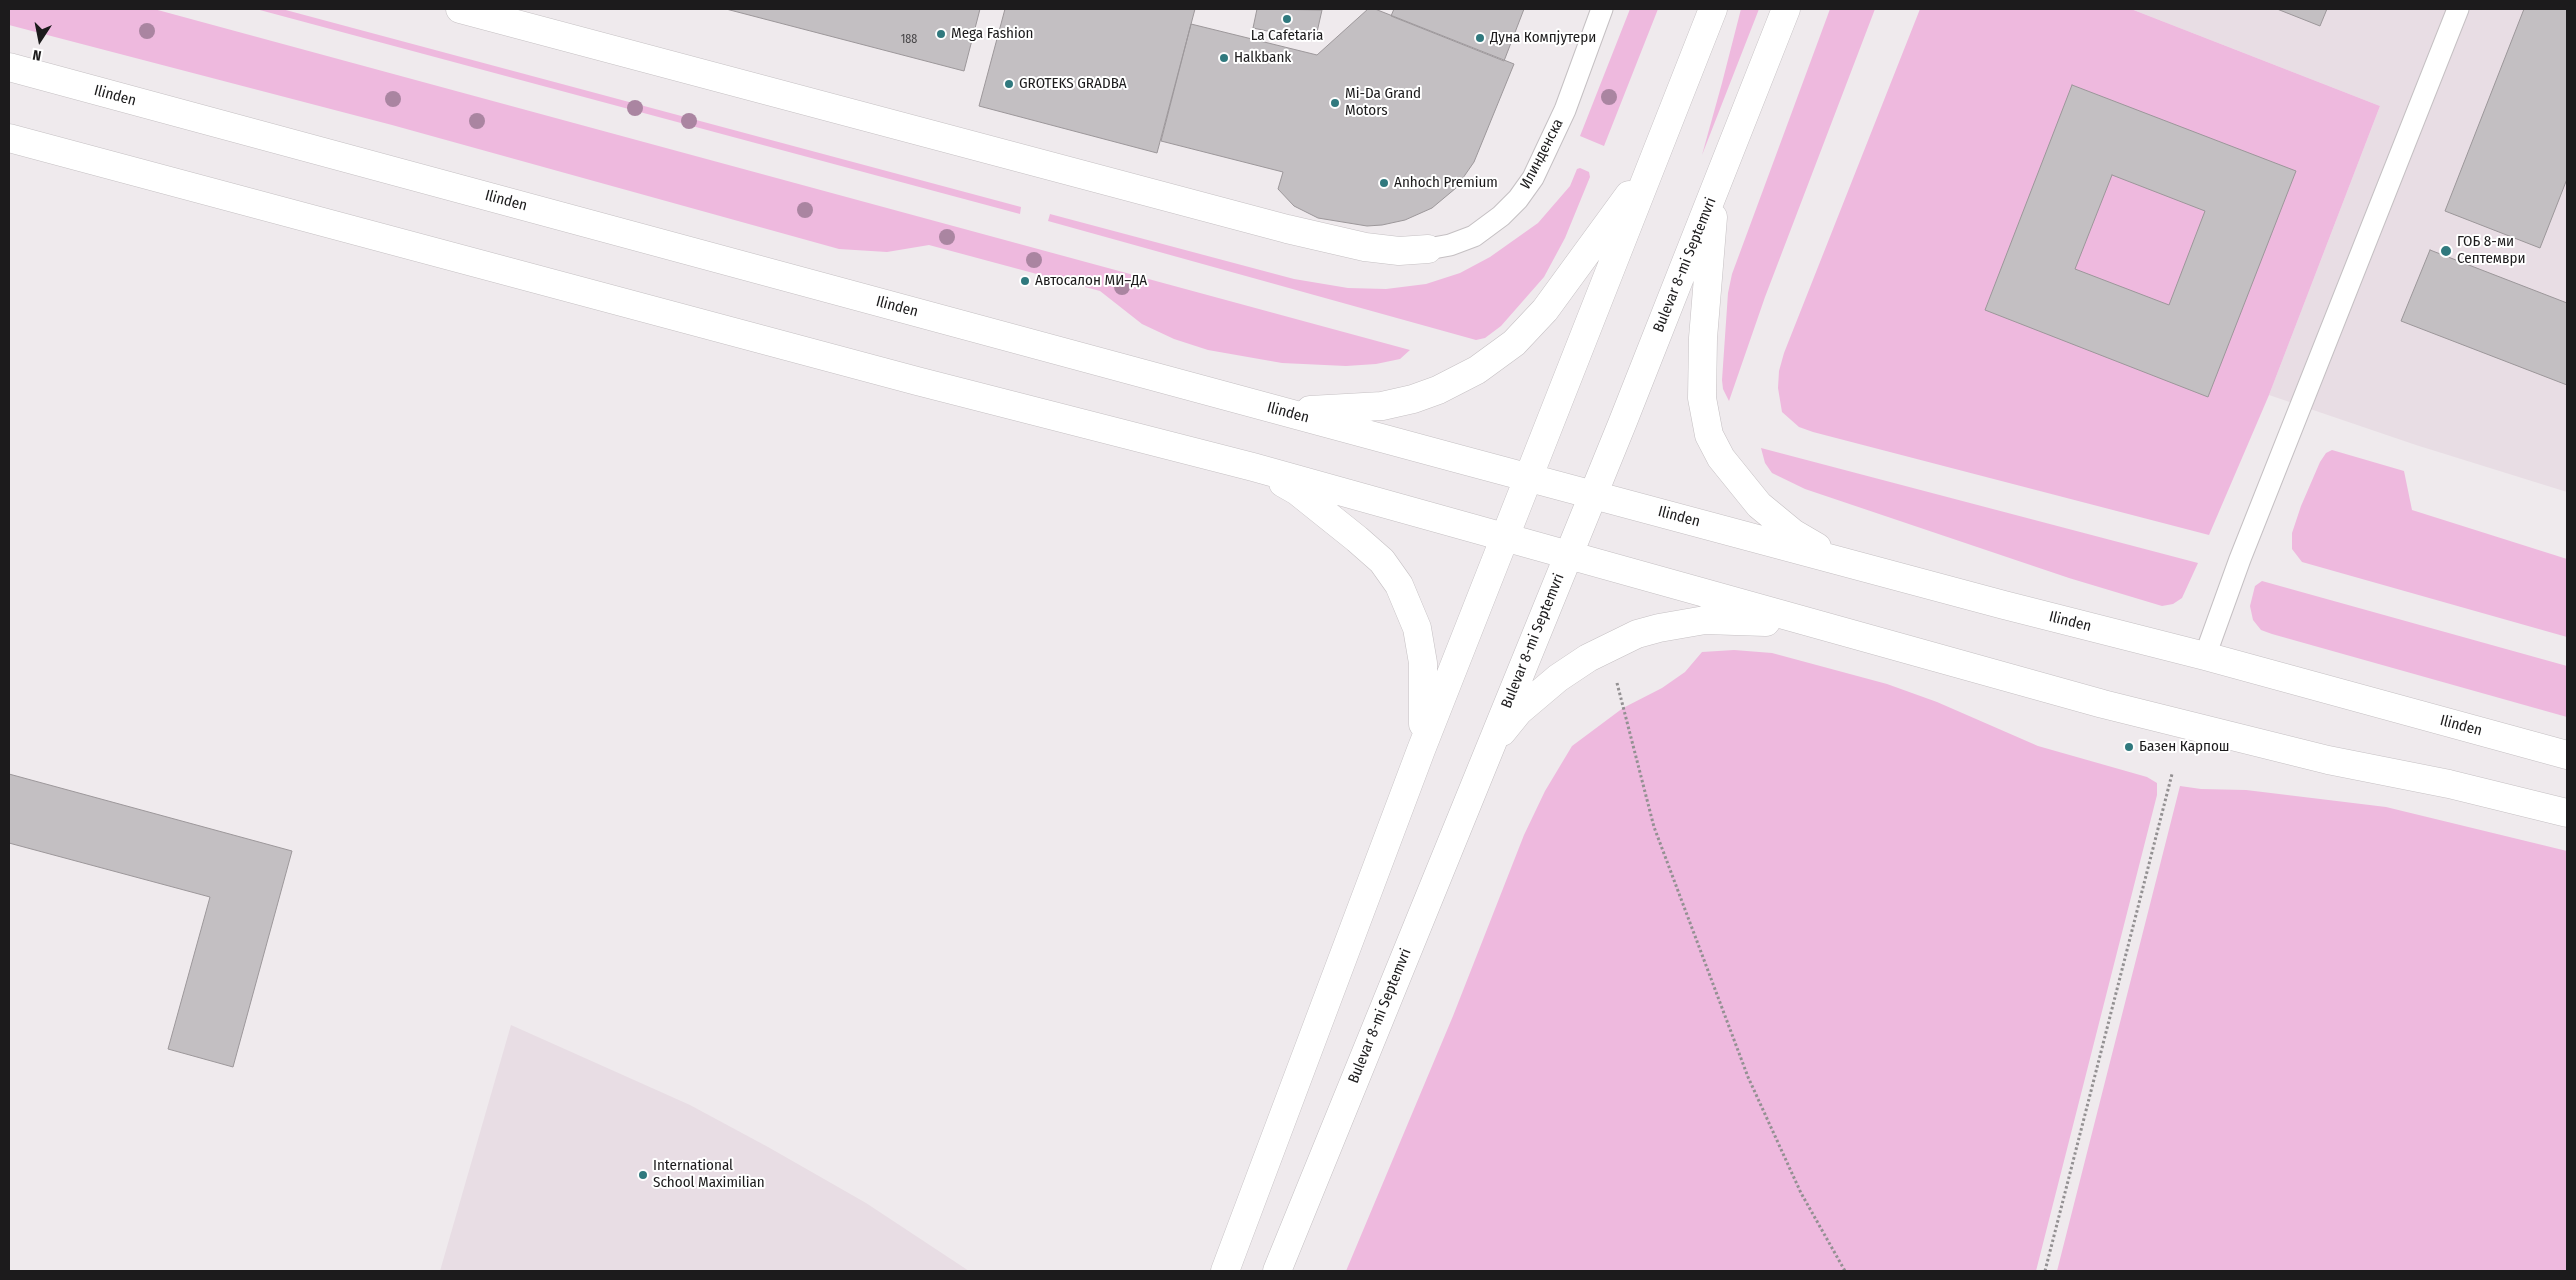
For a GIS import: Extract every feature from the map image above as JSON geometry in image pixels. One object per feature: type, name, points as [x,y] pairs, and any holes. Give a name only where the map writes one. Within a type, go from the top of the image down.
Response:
[{"type":"street","points":[[460,9],[1287,230],[1365,247],[1399,251],[1428,249]]},
{"type":"street","points":[[1225,1271],[1421,750],[1713,9]]},
{"type":"street","name":"Bulevar 8-mi Septemvri","points":[[1277,1271],[1592,495],[1786,9]]},
{"type":"street","name":"Ilinden","points":[[9,67],[1592,495],[2205,656],[2567,755]]},
{"type":"street","points":[[9,138],[917,382],[1253,467],[2103,704],[2328,760],[2449,784],[2567,813]]},
{"type":"street","points":[[1267,407],[1338,410],[1382,406],[1413,399],[1438,390],[1477,370],[1514,343],[1545,310],[1653,162]]},
{"type":"street","points":[[1716,187],[1703,338],[1702,398],[1709,435],[1721,458],[1759,505],[1794,533],[1840,561]]},
{"type":"street","points":[[1253,467],[1296,491],[1382,562],[1399,585],[1418,628],[1424,663],[1425,690],[1421,750]]},
{"type":"street","points":[[1481,768],[1500,736],[1519,711],[1558,678],[1588,658],[1637,634],[1658,628],[1705,620],[1765,622],[1822,627]]},
{"type":"lane","name":"Илинденска","points":[[1428,249],[1450,245],[1474,236],[1501,216],[1518,199],[1532,178],[1565,110],[1602,9]]},
{"type":"lane","points":[[2205,656],[2240,559],[2458,9]]},
{"type":"path","points":[[1617,682],[1654,827],[1748,1077],[1802,1193],[1845,1271]]},
{"type":"path","points":[[2045,1271],[2172,774]]},
{"type":"shaded area","points":[[9,9],[154,9],[1410,350],[1400,359],[1376,364],[1346,366],[1282,363],[1208,350],[1174,339],[1142,324],[1100,291],[929,245],[887,252],[839,249],[392,125],[9,25]]},
{"type":"shaded area","points":[[256,9],[282,9],[1021,207],[1020,214]]},
{"type":"shaded area","points":[[1630,9],[1658,9],[1604,146],[1580,136]]},
{"type":"shaded area","points":[[1741,9],[1759,9],[1702,155],[1722,83]]},
{"type":"shaded area","points":[[1830,9],[1875,9],[1765,297],[1729,401],[1723,389],[1722,380],[1728,293],[1732,274]]},
{"type":"shaded area","points":[[1920,9],[2131,9],[2380,106],[2269,395],[2209,535],[1813,432],[1799,427],[1782,412],[1778,388],[1779,371],[1784,353]]},
{"type":"shaded area","name":"ГОБ 8-ми Септември","points":[[2131,9],[2567,9],[2567,492],[2416,445],[2269,395],[2380,106]]},
{"type":"shaded area","points":[[1580,168],[1589,172],[1590,177],[1565,238],[1544,277],[1501,326],[1485,338],[1476,340],[1048,221],[1050,214],[1294,279],[1348,288],[1386,289],[1426,284],[1460,273],[1490,257],[1538,223],[1570,186],[1577,169]]},
{"type":"shaded area","points":[[1761,448],[2198,563],[2182,598],[2173,604],[2162,606],[2069,578],[1805,489],[1772,473],[1765,463]]},
{"type":"shaded area","points":[[2332,450],[2404,471],[2412,510],[2567,559],[2567,637],[2302,562],[2292,549],[2292,533],[2301,506],[2320,462],[2326,453]]},
{"type":"shaded area","points":[[2262,581],[2567,666],[2567,717],[2261,630],[2253,620],[2250,606],[2255,586]]},
{"type":"shaded area","points":[[1734,650],[1772,653],[1887,684],[1937,702],[2038,746],[2147,777],[2157,783],[2157,795],[2036,1271],[1346,1271],[1453,1016],[1524,835],[1545,791],[1572,746],[1623,708],[1662,688],[1685,672],[1702,652]]},
{"type":"shaded area","points":[[2180,786],[2201,789],[2246,790],[2386,807],[2567,851],[2567,1271],[2057,1271]]},
{"type":"shaded area","name":"International School Maximilian","points":[[511,1025],[690,1105],[866,1203],[969,1271],[440,1271]]},
{"type":"building","points":[[726,9],[980,9],[964,71]]},
{"type":"building","points":[[1005,9],[1195,9],[1157,153],[979,106]]},
{"type":"building","name":"La Cafetaria","points":[[1257,9],[1322,10],[1315,41],[1253,28]]},
{"type":"building","name":"Mi-Da Grand Motors","points":[[1368,9],[1375,9],[1514,64],[1474,162],[1456,188],[1432,208],[1405,220],[1382,225],[1367,226],[1318,218],[1294,206],[1278,189],[1283,172],[1161,141],[1191,24],[1317,55]]},
{"type":"building","name":"Дуна Компјутери","points":[[1394,9],[1524,9],[1504,61],[1391,16]]},
{"type":"building","points":[[2277,9],[2327,9],[2320,26]]},
{"type":"building","points":[[2524,9],[2567,9],[2567,179],[2540,248],[2445,211]]},
{"type":"building","points":[[2072,85],[2296,171],[2208,397],[1985,310]],"holes":[[[2112,175],[2205,211],[2169,305],[2075,269]]]},
{"type":"building","points":[[2430,250],[2567,303],[2567,385],[2401,321]]},
{"type":"building","points":[[9,774],[292,851],[233,1067],[168,1049],[210,897],[9,843]]},
{"type":"place","name":"La Cafetaria","points":[[1287,19]]},
{"type":"place","name":"Mega Fashion","points":[[941,34]]},
{"type":"place","name":"Дуна Компјутери","points":[[1480,38]]},
{"type":"place","name":"Halkbank","points":[[1224,58]]},
{"type":"place","name":"GROTEKS GRADBA","points":[[1009,84]]},
{"type":"place","name":"Mi-Da Grand Motors","points":[[1335,103]]},
{"type":"place","name":"Anhoch Premium","points":[[1384,183]]},
{"type":"place","name":"ГОБ 8-ми Септември","points":[[2446,251]]},
{"type":"place","name":"Автосалон МИ–ДА","points":[[1025,281]]},
{"type":"place","name":"Базен Карпош","points":[[2129,747]]},
{"type":"place","name":"International School Maximilian","points":[[643,1175]]}]
